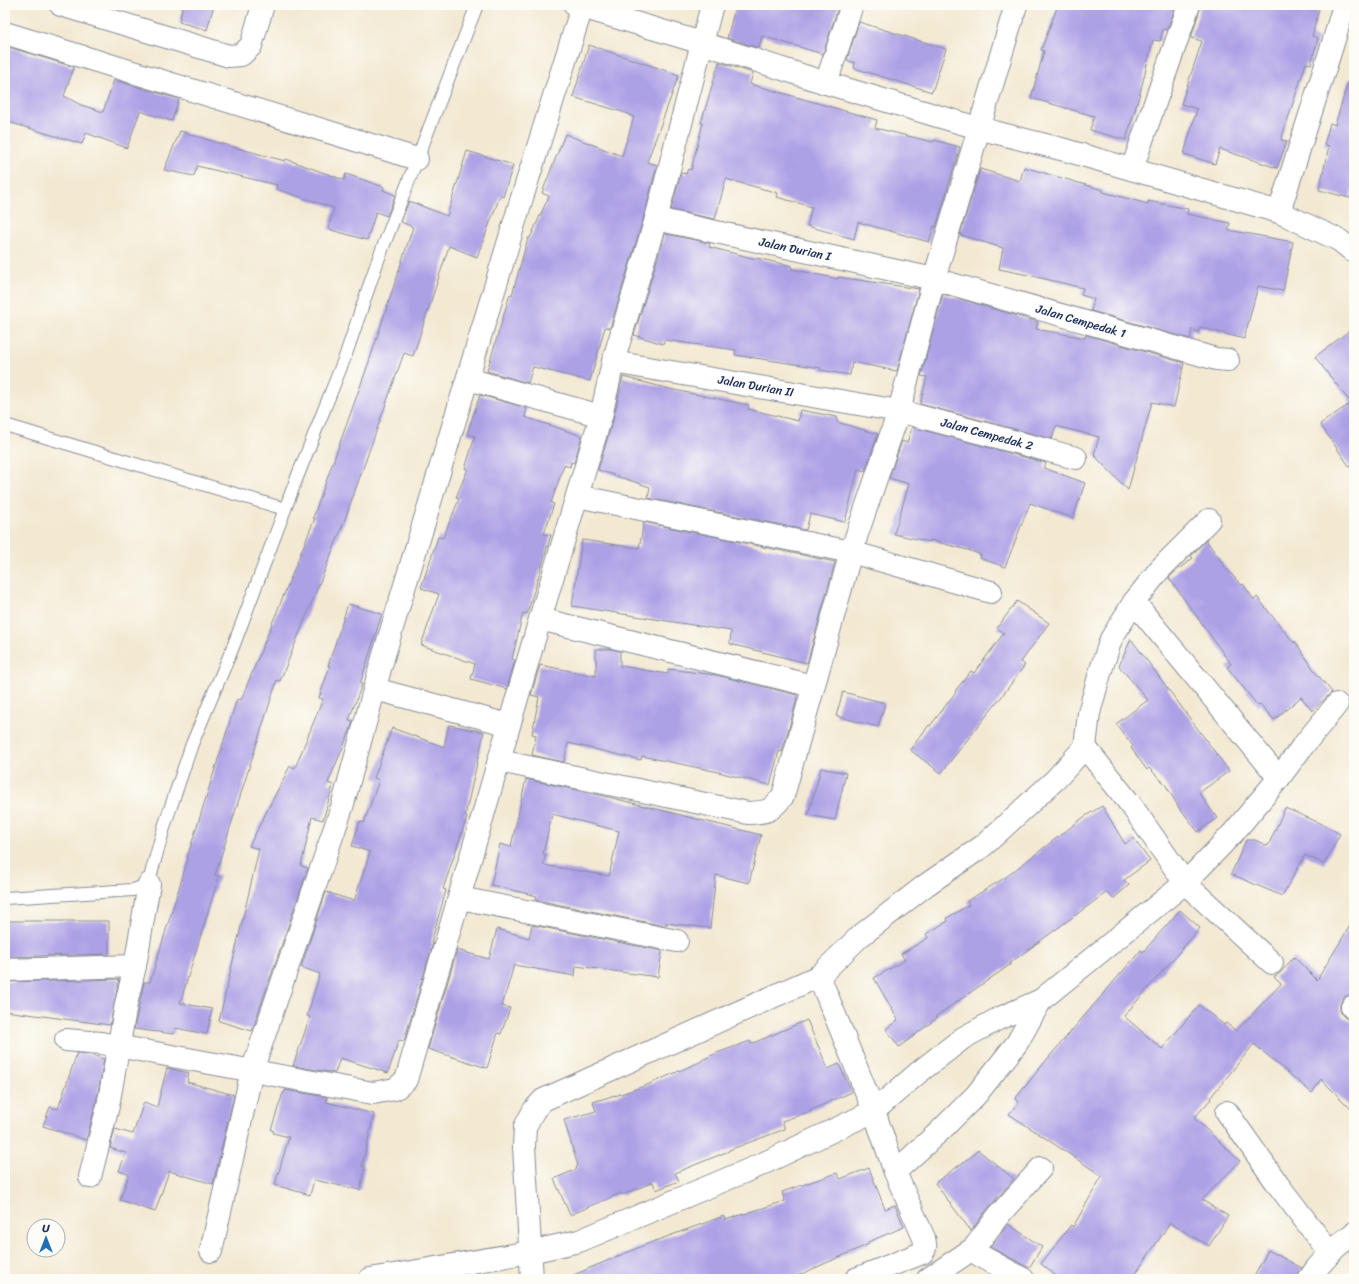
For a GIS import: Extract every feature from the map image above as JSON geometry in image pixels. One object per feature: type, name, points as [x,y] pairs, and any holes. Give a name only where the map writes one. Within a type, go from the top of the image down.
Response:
[{"type":"street","points":[[61,5],[229,56],[240,55],[251,46],[262,5]]},
{"type":"street","points":[[66,1040],[119,1046],[373,1093],[395,1090],[406,1080],[540,619],[601,416],[613,362],[656,219],[712,5]]},
{"type":"street","points":[[826,83],[852,5]]},
{"type":"street","points":[[499,761],[748,813],[766,812],[774,807],[783,796],[851,552],[898,411],[934,279],[1016,5]]},
{"type":"street","points":[[1132,169],[1189,5]]},
{"type":"street","points":[[1279,212],[1334,43],[1344,5]]},
{"type":"street","points":[[211,1251],[252,1071],[342,807],[375,689],[578,6],[702,43],[826,83],[978,128],[1065,150],[1279,212],[1339,240],[1354,252]]},
{"type":"street","points":[[5,33],[416,159]]},
{"type":"street","name":"Jalan Durian I","points":[[656,219],[934,279]]},
{"type":"street","name":"Jalan Cempedak 1","points":[[934,279],[1216,359],[1228,360]]},
{"type":"street","name":"Jalan Durian II","points":[[613,362],[898,411]]},
{"type":"street","points":[[468,379],[601,416]]},
{"type":"street","name":"Jalan Cempedak 2","points":[[898,411],[1076,458]]},
{"type":"street","points":[[577,496],[851,552],[991,592]]},
{"type":"street","points":[[532,1279],[524,1127],[542,1100],[819,976],[859,937],[926,885],[983,846],[1056,779],[1085,747],[1089,713],[1111,639],[1134,602],[1160,569],[1209,520]]},
{"type":"street","points":[[1134,602],[1279,778]]},
{"type":"street","points":[[540,619],[813,686]]},
{"type":"street","points":[[375,689],[509,725]]},
{"type":"street","points":[[370,1279],[473,1270],[530,1252],[579,1241],[758,1166],[874,1111],[918,1073],[964,1038],[998,1019],[1041,1000],[1185,883],[1234,832],[1279,778],[1337,704]]},
{"type":"street","points":[[1085,747],[1131,805],[1185,883],[1272,963]]},
{"type":"street","points":[[90,1177],[108,1106],[149,884]]},
{"type":"street","points":[[460,898],[677,941]]},
{"type":"street","points":[[5,970],[135,966]]},
{"type":"street","points":[[819,976],[874,1111],[895,1172],[924,1238],[925,1249],[922,1253],[856,1279]]},
{"type":"street","points":[[895,1172],[976,1095],[1017,1043],[1041,1000]]},
{"type":"street","points":[[1227,1112],[1279,1186],[1330,1253]]},
{"type":"street","points":[[928,1279],[974,1248],[999,1215],[1041,1168]]},
{"type":"street","points":[[1309,1279],[1330,1253],[1354,1233]]},
{"type":"street","points":[[974,1248],[979,1255],[1023,1279]]},
{"type":"lane","points":[[5,898],[133,890],[149,884],[166,824],[192,744],[233,647],[285,509],[345,357],[378,260],[477,5]]},
{"type":"lane","points":[[5,426],[285,509]]},
{"type":"building","points":[[183,5],[214,5],[207,30],[179,22]]},
{"type":"building","points":[[736,5],[839,5],[823,54],[762,36],[759,48],[727,38]]},
{"type":"building","points":[[1058,5],[1176,5],[1167,30],[1163,29],[1160,41],[1153,40],[1140,93],[1126,140],[1090,130],[1094,116],[1031,98],[1044,51],[1041,50]]},
{"type":"building","points":[[1201,5],[1320,5],[1312,36],[1318,38],[1311,64],[1306,63],[1281,140],[1287,141],[1277,168],[1220,149],[1215,164],[1184,154],[1197,109],[1181,104],[1202,41],[1191,38]]},
{"type":"building","points":[[859,22],[946,49],[932,92],[854,68],[855,63],[847,60]]},
{"type":"building","points":[[589,45],[679,75],[647,162],[657,165],[644,216],[610,328],[605,327],[590,381],[533,367],[528,383],[487,371],[510,294],[512,295],[528,238],[530,238],[549,196],[542,193],[565,134],[622,156],[634,117],[629,114],[573,97]]},
{"type":"building","points":[[5,46],[74,67],[64,96],[81,105],[103,112],[114,80],[179,99],[172,121],[140,111],[127,148],[86,133],[82,144],[5,121]]},
{"type":"building","points":[[719,62],[753,73],[750,84],[877,120],[875,128],[960,147],[936,227],[934,226],[929,242],[858,222],[854,239],[807,226],[812,207],[777,197],[778,193],[726,179],[715,219],[671,210],[681,173],[686,174],[688,169],[691,170],[703,123],[701,123]]},
{"type":"building","points":[[1349,79],[1354,80],[1354,184],[1350,198],[1319,190],[1329,146],[1324,145],[1330,123],[1335,125]]},
{"type":"building","points":[[180,131],[285,161],[286,159],[344,180],[346,174],[384,187],[383,190],[395,195],[387,216],[376,212],[367,240],[328,229],[334,208],[276,189],[277,185],[197,166],[194,176],[164,170]]},
{"type":"building","points":[[467,151],[513,165],[503,197],[500,196],[477,257],[449,246],[413,356],[404,353],[341,530],[280,681],[277,680],[215,875],[219,876],[180,1003],[212,1009],[207,1034],[175,1028],[174,1034],[134,1029],[144,982],[150,982],[237,699],[241,700],[315,518],[313,518],[370,359],[413,227],[401,222],[409,201],[447,216]]},
{"type":"building","points":[[1024,167],[1103,190],[1103,192],[1148,204],[1148,201],[1188,209],[1187,214],[1230,223],[1228,230],[1293,242],[1283,291],[1258,286],[1244,339],[1200,327],[1198,332],[1192,329],[1190,339],[1091,311],[1094,299],[1081,295],[1083,288],[999,269],[1003,248],[960,235],[980,169],[1020,181]]},
{"type":"building","points":[[665,234],[710,243],[709,247],[756,259],[792,266],[791,269],[838,279],[838,277],[919,289],[897,371],[852,362],[850,375],[820,370],[821,368],[735,355],[736,350],[664,340],[663,344],[634,335]]},
{"type":"building","points":[[943,294],[1038,322],[1036,329],[1085,338],[1086,335],[1184,363],[1174,407],[1152,402],[1128,490],[1094,455],[1099,437],[1056,426],[1052,439],[920,404],[927,377],[921,376]]},
{"type":"building","points":[[1354,327],[1354,473],[1320,424],[1351,403],[1315,357]]},
{"type":"building","points":[[623,377],[674,390],[749,405],[748,409],[798,421],[800,410],[837,417],[837,422],[878,434],[865,471],[858,469],[845,522],[810,514],[806,530],[648,498],[650,487],[598,470],[613,420]]},
{"type":"building","points":[[480,395],[527,408],[525,417],[582,436],[574,463],[571,462],[570,467],[564,465],[551,503],[554,504],[544,534],[551,535],[527,614],[523,613],[512,659],[515,660],[507,689],[471,679],[475,664],[421,645],[439,594],[421,588],[438,537],[443,538],[459,499],[456,497],[468,469],[465,469],[475,436],[467,434]]},
{"type":"building","points":[[912,427],[1046,463],[1044,468],[1085,483],[1073,518],[1030,503],[1005,567],[980,558],[981,555],[971,551],[930,540],[930,542],[894,534],[909,484],[889,478],[902,441],[907,443]]},
{"type":"building","points":[[644,522],[835,562],[807,663],[730,644],[731,631],[572,606],[582,540],[639,548]]},
{"type":"building","points":[[1206,540],[1226,568],[1241,585],[1243,584],[1254,600],[1257,597],[1294,643],[1295,641],[1316,673],[1332,692],[1312,711],[1301,697],[1274,720],[1260,704],[1258,706],[1227,667],[1231,664],[1169,578],[1193,558],[1191,556]]},
{"type":"building","points":[[1017,601],[1049,623],[1021,662],[1025,665],[941,773],[910,750],[971,671],[974,673],[1004,633],[997,628]]},
{"type":"building","points":[[348,604],[382,614],[360,684],[362,684],[349,720],[353,721],[351,728],[328,783],[333,785],[323,820],[312,817],[301,866],[308,868],[252,1031],[219,1021],[259,849],[249,846],[290,766],[295,768],[323,699],[319,698]]},
{"type":"building","points":[[1131,639],[1229,771],[1199,793],[1217,818],[1198,832],[1183,812],[1182,813],[1165,784],[1149,768],[1147,770],[1131,748],[1133,746],[1116,724],[1148,700],[1119,666]]},
{"type":"building","points":[[596,649],[611,649],[620,651],[620,666],[668,674],[668,669],[716,675],[797,695],[782,752],[779,751],[770,785],[714,771],[642,756],[641,760],[568,743],[564,762],[532,755],[536,735],[532,734],[539,697],[531,695],[540,665],[596,676]]},
{"type":"building","points":[[843,692],[885,703],[878,727],[836,716]]},
{"type":"building","points":[[449,725],[484,732],[465,816],[467,817],[443,889],[446,890],[431,943],[433,943],[404,1041],[399,1040],[388,1073],[340,1058],[335,1073],[293,1066],[310,1017],[307,1016],[320,974],[301,967],[326,892],[354,901],[370,852],[352,846],[360,821],[364,823],[379,780],[374,778],[392,728],[444,747]]},
{"type":"building","points":[[821,768],[846,773],[835,820],[808,815]]},
{"type":"building","points":[[526,779],[604,796],[761,835],[749,883],[716,875],[710,928],[666,923],[665,926],[536,900],[537,896],[491,885],[500,844],[511,847]],"holes":[[[552,814],[619,831],[609,876],[543,865],[546,854],[543,854]]]},
{"type":"building","points":[[1102,806],[1125,844],[1133,838],[1150,861],[1124,880],[1129,885],[1113,899],[1107,892],[1010,963],[1011,964],[935,1017],[937,1018],[899,1047],[886,1029],[898,1020],[874,978],[905,960],[901,954],[928,938],[926,934],[948,921],[947,918],[969,905],[967,901],[1006,877],[1084,817]]},
{"type":"building","points":[[1285,808],[1320,823],[1340,834],[1324,864],[1305,855],[1282,896],[1231,874],[1246,840],[1255,840],[1268,846]]},
{"type":"building","points":[[1180,910],[1200,928],[1124,1016],[1162,1049],[1199,1005],[1224,1025],[1226,1023],[1236,1031],[1281,984],[1274,977],[1281,972],[1294,957],[1317,980],[1354,919],[1354,995],[1348,995],[1343,998],[1340,1004],[1340,1011],[1343,1016],[1350,1021],[1354,1021],[1354,1112],[1321,1079],[1312,1093],[1254,1044],[1210,1098],[1211,1099],[1194,1118],[1240,1161],[1202,1200],[1228,1216],[1209,1246],[1170,1223],[1132,1279],[1060,1279],[1041,1264],[1071,1225],[1073,1227],[1102,1176],[1009,1114],[1019,1102],[1015,1099],[1049,1057],[1141,950],[1143,952]]},
{"type":"building","points":[[5,921],[109,921],[109,954],[5,957]]},
{"type":"building","points":[[532,925],[662,951],[658,977],[576,966],[575,976],[514,965],[502,1006],[510,1008],[501,1034],[498,1033],[487,1068],[428,1049],[457,950],[489,959],[497,929],[529,938]]},
{"type":"building","points":[[119,979],[110,1025],[5,1011],[5,982]]},
{"type":"building","points":[[807,1020],[828,1069],[839,1064],[852,1092],[811,1111],[782,1121],[785,1129],[729,1150],[675,1173],[679,1181],[656,1190],[653,1182],[622,1195],[621,1193],[570,1215],[554,1179],[577,1169],[576,1167],[578,1166],[564,1120],[596,1111],[593,1102],[647,1085],[717,1053],[750,1041],[751,1044]]},
{"type":"building","points":[[77,1053],[89,1054],[104,1059],[96,1103],[86,1140],[43,1126],[50,1107],[58,1109]]},
{"type":"building","points":[[167,1068],[189,1073],[187,1082],[234,1095],[213,1184],[169,1171],[155,1212],[120,1200],[129,1174],[119,1171],[126,1153],[110,1148],[115,1129],[133,1134],[144,1102],[157,1107]]},
{"type":"building","points":[[285,1090],[327,1097],[326,1102],[374,1114],[362,1166],[365,1166],[360,1190],[314,1180],[310,1195],[275,1185],[289,1137],[273,1133],[274,1131],[271,1130]]},
{"type":"building","points":[[978,1150],[1014,1179],[989,1207],[971,1231],[935,1183]]},
{"type":"building","points":[[869,1168],[885,1209],[895,1205],[904,1227],[868,1242],[869,1244],[790,1279],[564,1279],[647,1244],[724,1216],[725,1220],[785,1201],[782,1192],[837,1173],[840,1179]]},
{"type":"building","points":[[1008,1224],[1042,1247],[1029,1268],[990,1247]]},
{"type":"building","points":[[1268,1250],[1302,1268],[1297,1279],[1253,1279]]}]
